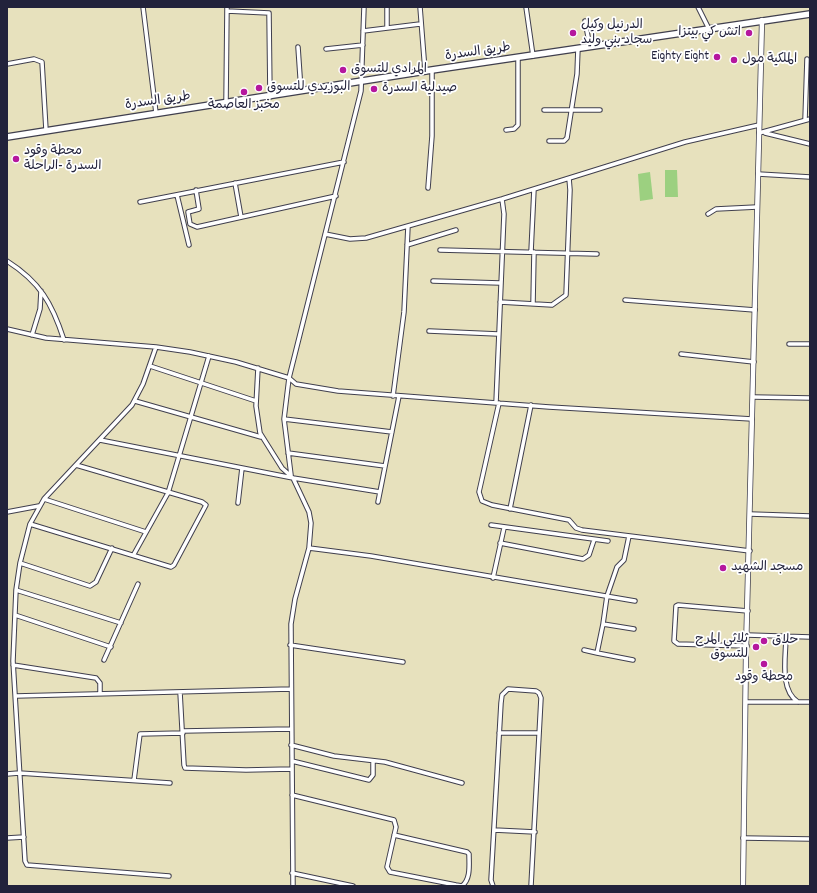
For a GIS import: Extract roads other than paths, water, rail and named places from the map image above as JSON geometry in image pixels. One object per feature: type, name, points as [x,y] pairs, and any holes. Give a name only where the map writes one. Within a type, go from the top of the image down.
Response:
[{"type":"main road","name":"طريق السدرة","points":[[7,137],[156,113],[226,104],[432,70],[810,14]]},
{"type":"street","points":[[143,7],[156,113]]},
{"type":"street","points":[[293,886],[290,645],[294,604],[312,531],[309,512],[292,476],[284,418],[289,378],[298,350],[363,81],[364,7]]},
{"type":"street","points":[[387,7],[387,28]]},
{"type":"street","points":[[420,7],[420,24],[425,72]]},
{"type":"street","points":[[526,7],[533,56]]},
{"type":"street","points":[[698,7],[708,29]]},
{"type":"street","points":[[226,104],[227,9],[269,13],[270,96]]},
{"type":"street","points":[[743,886],[747,635],[757,207],[761,133],[759,126],[762,20]]},
{"type":"street","points":[[585,21],[590,47]]},
{"type":"street","points":[[363,31],[420,24]]},
{"type":"street","points":[[326,49],[363,45]]},
{"type":"street","points":[[298,47],[301,91]]},
{"type":"street","points":[[549,141],[566,140],[578,68],[578,48]]},
{"type":"street","points":[[506,130],[514,129],[518,125],[518,58]]},
{"type":"street","points":[[7,64],[34,59],[42,62],[46,130]]},
{"type":"street","points":[[805,120],[807,59]]},
{"type":"street","points":[[428,188],[432,136],[432,70]]},
{"type":"street","points":[[544,110],[600,110]]},
{"type":"street","points":[[761,133],[810,119]]},
{"type":"street","points":[[325,234],[358,239],[502,199],[685,142],[759,126]]},
{"type":"street","points":[[761,133],[810,144]]},
{"type":"street","points":[[140,202],[344,162]]},
{"type":"street","points":[[758,174],[810,178]]},
{"type":"street","points":[[500,302],[552,305],[566,295],[570,190],[569,178]]},
{"type":"street","points":[[235,183],[241,217]]},
{"type":"street","points":[[533,304],[532,252],[534,189]]},
{"type":"street","points":[[196,190],[199,209],[188,212],[188,222],[192,226],[197,227],[336,196]]},
{"type":"street","points":[[176,195],[188,245]]},
{"type":"street","points":[[502,199],[504,214],[501,251],[497,403],[478,492],[482,501],[510,509],[570,520],[576,528],[582,530],[750,550]]},
{"type":"street","points":[[708,214],[716,209],[757,207]]},
{"type":"street","points":[[393,396],[404,312],[408,226]]},
{"type":"street","points":[[407,245],[456,230]]},
{"type":"street","points":[[440,250],[597,254]]},
{"type":"street","points":[[7,261],[22,270],[41,290],[57,319],[64,340]]},
{"type":"street","points":[[433,281],[500,283]]},
{"type":"street","points":[[32,335],[40,309],[41,290]]},
{"type":"street","points":[[625,300],[755,310]]},
{"type":"street","points":[[7,329],[64,340],[156,347],[209,356],[258,368],[289,378],[296,384],[305,386],[393,396],[752,420]]},
{"type":"street","points":[[429,330],[498,334]]},
{"type":"street","points":[[789,344],[810,344]]},
{"type":"street","points":[[156,347],[150,366],[135,401],[44,499],[30,524],[20,563],[16,590],[13,664],[25,861],[29,866],[169,876]]},
{"type":"street","points":[[682,354],[754,362]]},
{"type":"street","points":[[134,554],[168,493],[209,356]]},
{"type":"street","points":[[150,366],[256,401]]},
{"type":"street","points":[[258,368],[256,401],[257,419],[262,437],[282,468],[292,476]]},
{"type":"street","points":[[378,502],[399,396]]},
{"type":"street","points":[[753,397],[810,398]]},
{"type":"street","points":[[135,401],[262,437]]},
{"type":"street","points":[[510,509],[531,405]]},
{"type":"street","points":[[284,418],[392,432]]},
{"type":"street","points":[[100,440],[242,468],[380,492]]},
{"type":"street","points":[[288,453],[385,466]]},
{"type":"street","points":[[30,524],[134,554],[170,567],[174,566],[206,506],[202,502],[76,465]]},
{"type":"street","points":[[238,503],[242,468]]},
{"type":"street","points":[[44,499],[146,532]]},
{"type":"street","points":[[7,512],[39,506]]},
{"type":"street","points":[[750,514],[810,516]]},
{"type":"street","points":[[491,525],[608,542]]},
{"type":"street","points":[[493,578],[504,528]]},
{"type":"street","points":[[597,653],[607,596],[617,567],[624,560],[630,536]]},
{"type":"street","points":[[500,543],[582,559],[589,555],[594,540]]},
{"type":"street","points":[[20,563],[90,586],[96,582],[112,548]]},
{"type":"street","points":[[309,548],[371,556],[635,601]]},
{"type":"street","points":[[104,660],[122,623],[138,584]]},
{"type":"street","points":[[16,590],[122,623]]},
{"type":"street","points":[[747,646],[678,644],[674,641],[676,606],[678,605],[748,611]]},
{"type":"street","points":[[15,615],[111,647]]},
{"type":"street","points":[[603,624],[634,629]]},
{"type":"street","points":[[747,635],[810,637]]},
{"type":"street","points":[[786,636],[788,690],[791,698],[798,702]]},
{"type":"street","points":[[290,645],[403,662]]},
{"type":"street","points":[[584,650],[633,660]]},
{"type":"street","points":[[13,664],[96,678],[100,683],[100,694]]},
{"type":"street","points":[[16,696],[291,689]]},
{"type":"street","points":[[493,886],[491,880],[499,733],[502,695],[508,689],[536,691],[539,693],[541,698],[531,886]]},
{"type":"street","points":[[180,692],[185,768],[246,770],[292,769]]},
{"type":"street","points":[[746,702],[810,702]]},
{"type":"street","points":[[134,780],[140,734],[291,729]]},
{"type":"street","points":[[499,733],[539,733]]},
{"type":"street","points":[[292,745],[334,756],[390,763],[462,783]]},
{"type":"street","points":[[292,761],[369,780],[372,775],[373,761]]},
{"type":"street","points":[[7,774],[19,773],[170,783]]},
{"type":"street","points":[[292,795],[390,818],[396,823],[387,867],[390,872],[462,886],[466,883],[468,879],[469,854],[467,852],[394,835]]},
{"type":"street","points":[[494,830],[535,832]]},
{"type":"street","points":[[7,838],[24,837]]},
{"type":"street","points":[[744,838],[810,839]]},
{"type":"street","points":[[292,874],[353,886]]},
{"type":"place","name":"الدرنيل وكيل سجاد بني وليد","points":[[573,33]]},
{"type":"place","name":"اتش كي بيتزا","points":[[749,33]]},
{"type":"place","name":"Eighty Eight","points":[[717,57]]},
{"type":"place","name":"الملكية مول","points":[[734,60]]},
{"type":"place","name":"المرادي للتسوق","points":[[343,70]]},
{"type":"place","name":"البوزيدي للتسوق","points":[[259,88]]},
{"type":"place","name":"صيدلية السدرة","points":[[374,89]]},
{"type":"place","name":"مخبز العاصمة","points":[[244,92]]},
{"type":"place","name":"محطة وقود السدرة -الراحلة","points":[[16,159]]},
{"type":"place","name":"مسجد الشهيد","points":[[723,568]]},
{"type":"place","name":"حلاق","points":[[764,641]]},
{"type":"place","name":"ثلاثي المرح للتسوق","points":[[756,647]]},
{"type":"place","name":"محطة وقود","points":[[764,664]]}]
